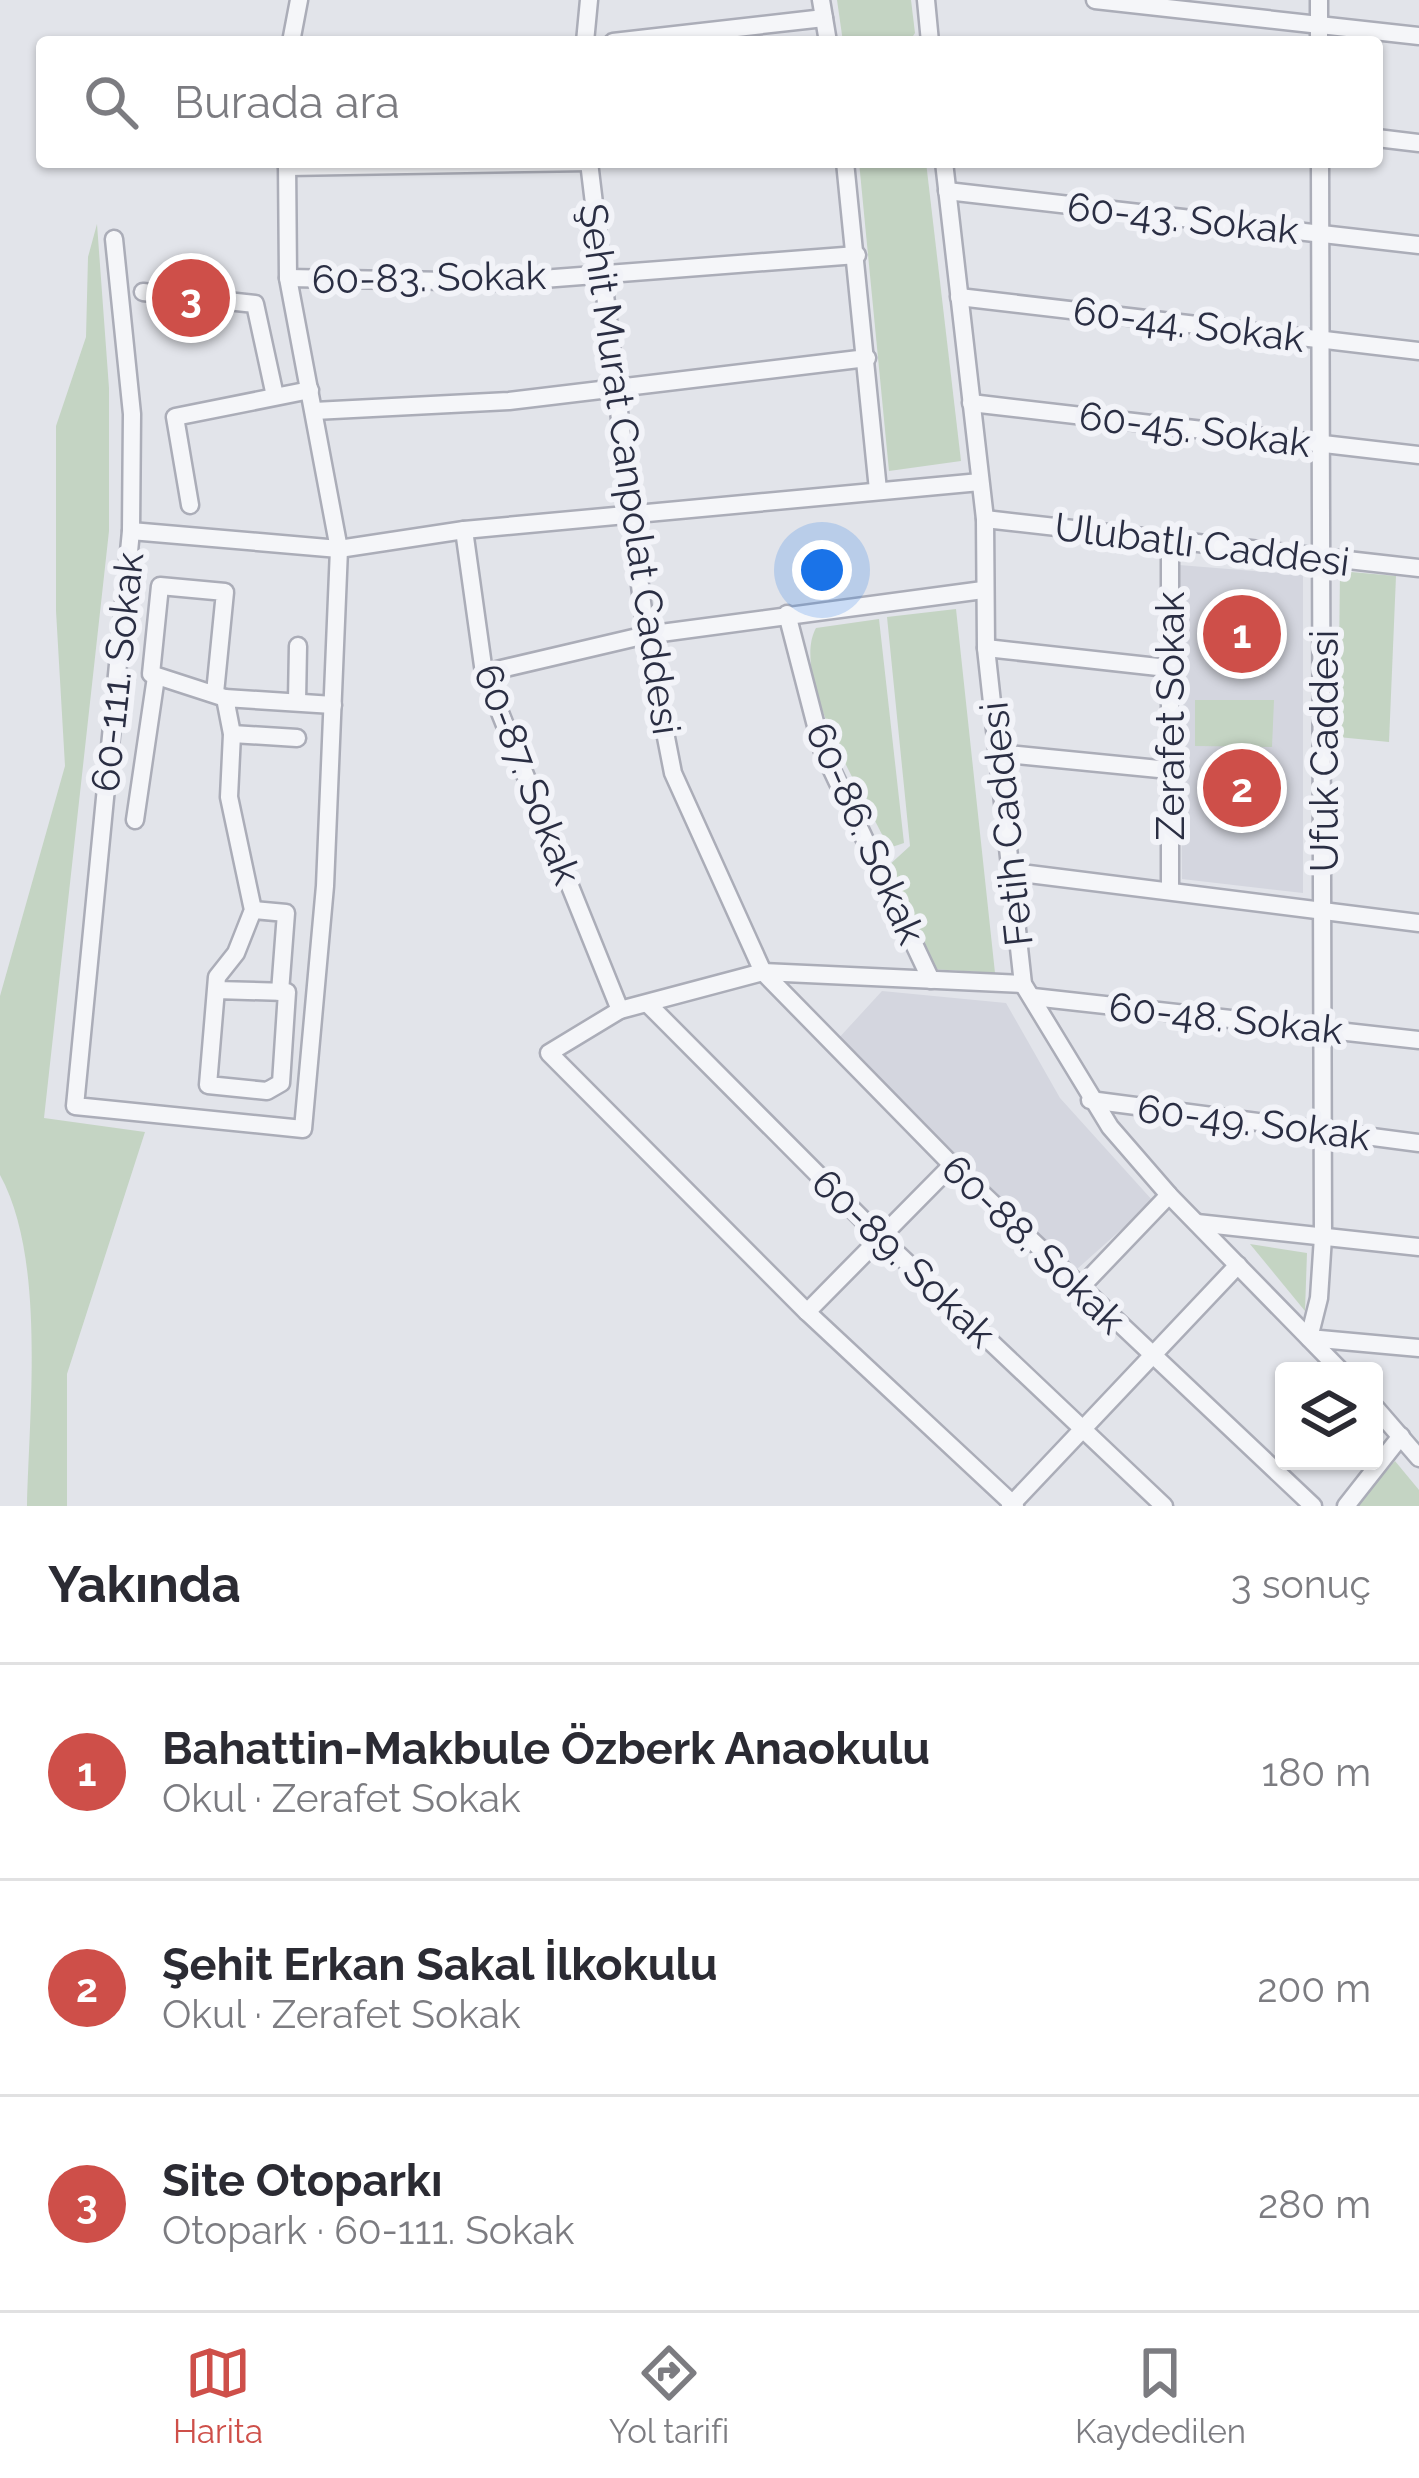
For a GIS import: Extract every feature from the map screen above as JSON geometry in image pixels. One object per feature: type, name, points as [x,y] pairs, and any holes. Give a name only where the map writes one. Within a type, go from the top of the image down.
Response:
[{"type":"street","points":[[292,36],[299,0]]},
{"type":"street","points":[[586,36],[589,0]]},
{"type":"street","points":[[926,0],[930,36]]},
{"type":"street","points":[[1095,0],[1319,34],[1419,36]]},
{"type":"street","points":[[1319,0],[1319,34]]},
{"type":"street","points":[[651,36],[823,9]]},
{"type":"street","points":[[1383,139],[1419,143]]},
{"type":"street","points":[[217,990],[287,992],[281,1083],[267,1090],[208,1084],[218,977],[236,953],[253,910],[229,797],[232,734],[220,696],[225,592],[160,586],[151,674],[220,696],[333,705],[339,549],[288,278],[287,168]]},
{"type":"street","name":"Şehit Murat Canpolat Caddesi","points":[[590,168],[646,635],[673,772],[763,972]]},
{"type":"street","points":[[846,168],[878,490]]},
{"type":"street","name":"Fetih Caddesi","points":[[945,168],[985,519],[986,648],[1028,990],[1090,1100],[1169,1195],[1332,1362]]},
{"type":"street","name":"Ufuk Caddesi","points":[[1309,1338],[1319,1298],[1323,1237],[1320,168]]},
{"type":"street","name":"60-43. Sokak","points":[[947,191],[1419,245]]},
{"type":"street","name":"60-111. Sokak","points":[[114,239],[132,414],[131,531],[75,1106],[303,1129],[325,886],[333,705]]},
{"type":"street","name":"60-83. Sokak","points":[[288,278],[503,282],[857,254]]},
{"type":"street","points":[[143,292],[256,304],[275,396]]},
{"type":"street","name":"60-44. Sokak","points":[[959,297],[1419,351]]},
{"type":"street","points":[[314,411],[616,390],[867,358]]},
{"type":"street","points":[[190,505],[175,417],[310,390]]},
{"type":"street","name":"60-45. Sokak","points":[[971,403],[1419,454]]},
{"type":"street","points":[[131,531],[339,549],[464,530],[980,482]]},
{"type":"street","name":"Ulubatlı Caddesi","points":[[985,519],[1419,568]]},
{"type":"street","name":"60-87. Sokak","points":[[464,530],[484,673],[620,1010]]},
{"type":"street","name":"Zerafet Sokak","points":[[1170,541],[1170,891]]},
{"type":"street","points":[[484,673],[646,635],[983,590]]},
{"type":"street","name":"60-86. Sokak","points":[[787,614],[822,748],[931,980]]},
{"type":"street","points":[[297,701],[298,646]]},
{"type":"street","points":[[986,648],[1167,668]]},
{"type":"street","points":[[135,820],[156,676]]},
{"type":"street","points":[[232,734],[297,738]]},
{"type":"street","points":[[997,754],[1169,770]]},
{"type":"street","points":[[1013,872],[1419,923]]},
{"type":"street","points":[[253,910],[286,913],[280,992]]},
{"type":"street","name":"60-48. Sokak","points":[[620,1010],[763,972],[1028,990],[1419,1040]]},
{"type":"street","name":"60-88. Sokak","points":[[763,972],[952,1165],[1313,1506]]},
{"type":"street","name":"60-89. Sokak","points":[[649,1005],[881,1238],[1164,1506]]},
{"type":"street","points":[[620,1010],[549,1053],[807,1312],[1012,1505],[1238,1265]]},
{"type":"street","name":"60-49. Sokak","points":[[1090,1100],[1419,1143]]},
{"type":"street","points":[[807,1312],[952,1165]]},
{"type":"street","points":[[1080,1288],[1169,1195]]},
{"type":"street","points":[[1197,1223],[1419,1247]]},
{"type":"street","points":[[1309,1338],[1419,1348]]},
{"type":"street","points":[[1383,1416],[1417,1454]]},
{"type":"street","points":[[1346,1506],[1401,1436]]},
{"type":"shaded area","points":[[1179,565],[1303,575],[1303,893],[1182,879]]},
{"type":"shaded area","points":[[882,991],[1006,1003],[1060,1098],[1153,1201],[1076,1270],[837,1040]]},
{"type":"green space","points":[[837,0],[911,0],[913,36],[842,36]]},
{"type":"green space","points":[[860,168],[927,168],[961,461],[889,471]]},
{"type":"green space","points":[[97,224],[109,388],[109,531],[44,1118],[145,1132],[67,1374],[67,1506],[27,1506],[32,1336],[24,1249],[0,1175],[0,996],[65,766],[56,611],[56,426],[86,337],[88,257]]},
{"type":"green space","points":[[1340,571],[1396,576],[1389,742],[1338,737]]},
{"type":"green space","points":[[956,609],[995,973],[931,969],[887,867],[910,846],[887,617]]},
{"type":"green space","points":[[879,619],[904,843],[889,848],[821,706],[810,650],[816,628]]},
{"type":"green space","points":[[1195,700],[1274,700],[1272,747],[1195,746]]},
{"type":"green space","points":[[1250,1244],[1307,1253],[1305,1311]]},
{"type":"green space","points":[[1395,1461],[1419,1490],[1419,1506],[1355,1506]]},
{"type":"place","name":"Site Otoparkı","points":[[191,298]]},
{"type":"place","name":"Bahattin-Makbule Özberk Anaokulu","points":[[1242,634]]},
{"type":"place","name":"Şehit Erkan Sakal İlkokulu","points":[[1242,788]]}]
